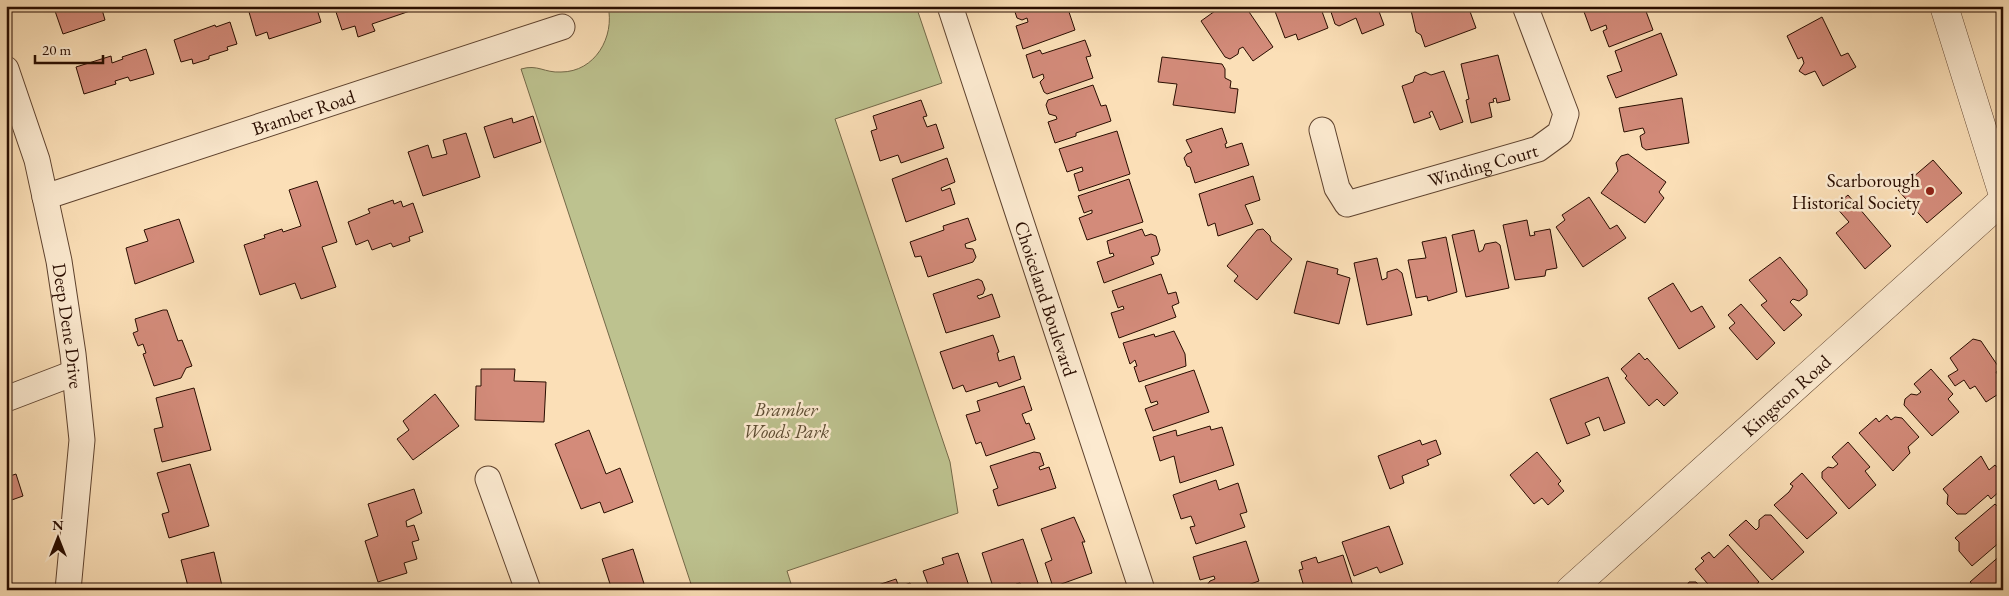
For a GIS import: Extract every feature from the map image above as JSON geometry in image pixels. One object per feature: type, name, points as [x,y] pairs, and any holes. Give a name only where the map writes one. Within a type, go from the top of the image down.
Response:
[{"type":"street","name":"Choiceland Boulevard","points":[[950,6],[1142,590]]},
{"type":"street","name":"Winding Court","points":[[1322,130],[1337,188],[1347,204],[1538,149],[1560,133],[1566,114],[1525,6]]},
{"type":"street","points":[[1944,6],[2003,195]]},
{"type":"street","name":"Bramber Road","points":[[45,197],[562,27]]},
{"type":"street","name":"Deep Dene Drive","points":[[6,68],[37,160],[64,287],[82,440],[68,590]]},
{"type":"street","name":"Kingston Road","points":[[1570,590],[2003,200]]},
{"type":"street","points":[[6,399],[74,373]]},
{"type":"street","points":[[488,479],[528,590]]},
{"type":"green space","name":"Bramber Woods Park","points":[[608,6],[916,6],[942,83],[835,119],[950,462],[958,513],[787,571],[793,590],[693,590],[521,69],[537,68],[561,72],[584,66],[600,51],[605,41],[609,18]]},
{"type":"building","points":[[66,6],[101,6],[105,20],[63,34],[55,11]]},
{"type":"building","points":[[259,6],[316,6],[321,22],[269,39],[267,32],[256,36],[249,12]]},
{"type":"building","points":[[334,6],[409,6],[410,11],[372,24],[375,31],[358,37],[355,26],[342,30]]},
{"type":"building","points":[[1016,6],[1067,6],[1075,30],[1023,49],[1016,26],[1028,22],[1027,18],[1022,20],[1017,18],[1014,9]]},
{"type":"building","points":[[1222,6],[1245,6],[1273,47],[1253,61],[1243,47],[1239,49],[1238,54],[1230,59],[1225,57],[1201,21]]},
{"type":"building","points":[[1273,6],[1320,6],[1328,28],[1298,40],[1296,34],[1285,38]]},
{"type":"building","points":[[1329,6],[1377,6],[1384,25],[1362,34],[1356,18],[1339,26],[1335,24]]},
{"type":"building","points":[[1410,6],[1452,6],[1454,11],[1468,6],[1476,28],[1425,47],[1421,35],[1416,32]]},
{"type":"building","points":[[1590,6],[1644,6],[1653,30],[1609,47],[1603,31],[1607,29],[1606,25],[1591,31],[1583,9]]},
{"type":"building","points":[[1822,17],[1841,56],[1848,53],[1856,67],[1823,86],[1815,71],[1805,75],[1799,71],[1804,63],[1802,57],[1798,59],[1787,36]]},
{"type":"building","points":[[230,22],[237,44],[227,47],[228,50],[209,56],[209,59],[193,64],[192,59],[181,62],[174,40],[215,25],[216,27]]},
{"type":"building","points":[[1661,33],[1677,75],[1616,98],[1607,76],[1622,71],[1615,51]]},
{"type":"building","points":[[1085,40],[1091,56],[1086,57],[1093,78],[1047,94],[1044,92],[1040,82],[1044,78],[1043,74],[1033,78],[1026,55],[1040,50],[1042,54]]},
{"type":"building","points":[[146,49],[154,74],[130,81],[128,77],[115,81],[116,84],[84,94],[76,67],[111,56],[112,63],[123,59],[122,57]]},
{"type":"building","points":[[1498,55],[1510,100],[1497,103],[1496,98],[1493,99],[1494,102],[1489,103],[1492,117],[1471,123],[1466,100],[1469,99],[1461,64]]},
{"type":"building","points":[[1162,57],[1222,64],[1225,69],[1225,78],[1231,81],[1230,88],[1238,89],[1235,113],[1173,105],[1177,84],[1158,82]]},
{"type":"building","points":[[1444,71],[1463,122],[1440,130],[1432,111],[1429,113],[1431,117],[1414,123],[1402,86],[1413,82],[1415,76],[1425,72],[1431,75]]},
{"type":"building","points":[[1093,85],[1101,106],[1106,105],[1111,121],[1076,133],[1076,136],[1055,143],[1048,122],[1057,119],[1056,116],[1049,114],[1046,105],[1048,100]]},
{"type":"building","points":[[1682,98],[1689,143],[1646,150],[1642,147],[1640,136],[1645,133],[1643,128],[1624,132],[1619,108]]},
{"type":"building","points":[[921,100],[927,116],[923,117],[927,127],[936,124],[944,148],[901,163],[898,155],[880,161],[871,131],[877,129],[873,116]]},
{"type":"building","points":[[533,116],[541,142],[494,158],[484,127],[512,118],[513,123]]},
{"type":"building","points":[[1222,128],[1227,143],[1225,144],[1226,148],[1242,143],[1249,165],[1195,183],[1190,167],[1187,166],[1184,158],[1192,152],[1186,140]]},
{"type":"building","points":[[1117,131],[1130,174],[1079,191],[1074,174],[1083,171],[1082,167],[1067,172],[1059,149]]},
{"type":"building","points":[[466,133],[480,177],[423,196],[408,152],[428,145],[432,158],[447,154],[443,140]]},
{"type":"building","points":[[1628,154],[1666,182],[1659,192],[1664,198],[1645,223],[1601,193],[1618,171],[1616,163],[1621,156]]},
{"type":"building","points":[[947,158],[955,182],[941,188],[942,191],[950,188],[955,204],[906,222],[892,179]]},
{"type":"building","name":"Scarborough Historical Society","points":[[1933,160],[1962,193],[1927,223],[1898,190]]},
{"type":"building","points":[[1253,176],[1260,200],[1245,205],[1253,224],[1218,236],[1215,223],[1208,226],[1199,194]]},
{"type":"building","points":[[1129,179],[1143,222],[1087,240],[1079,218],[1092,213],[1092,210],[1084,213],[1078,196]]},
{"type":"building","points":[[317,181],[337,242],[322,247],[336,287],[301,299],[295,283],[260,295],[244,245],[265,238],[264,235],[282,229],[283,232],[301,226],[289,190]]},
{"type":"building","points":[[1848,195],[1891,246],[1865,269],[1836,233],[1849,222],[1835,206]]},
{"type":"building","points":[[1589,197],[1610,229],[1617,225],[1626,238],[1583,267],[1556,227],[1565,220],[1562,215]]},
{"type":"building","points":[[393,200],[394,204],[401,201],[403,207],[413,203],[423,232],[409,237],[410,241],[393,247],[391,243],[372,250],[368,240],[356,245],[348,222],[370,213],[368,209]]},
{"type":"building","points":[[968,218],[976,240],[965,244],[966,248],[973,249],[976,257],[973,262],[928,277],[921,256],[915,257],[910,242],[944,230],[943,226]]},
{"type":"building","points":[[179,219],[194,262],[135,284],[126,248],[148,241],[144,230]]},
{"type":"building","points":[[1527,220],[1530,236],[1535,235],[1534,232],[1550,229],[1557,268],[1546,270],[1545,276],[1515,280],[1503,225]]},
{"type":"building","points":[[1142,229],[1145,236],[1151,234],[1156,236],[1160,250],[1158,255],[1151,257],[1154,264],[1104,283],[1097,262],[1114,256],[1113,253],[1110,254],[1107,241]]},
{"type":"building","points":[[1263,229],[1270,236],[1271,241],[1292,259],[1257,300],[1234,281],[1238,276],[1227,266],[1257,230]]},
{"type":"building","points":[[1474,230],[1479,252],[1483,250],[1485,244],[1496,242],[1500,245],[1509,288],[1466,297],[1452,235]]},
{"type":"building","points":[[1446,237],[1457,292],[1428,301],[1427,296],[1416,298],[1408,260],[1426,258],[1422,242]]},
{"type":"building","points":[[1780,257],[1807,290],[1807,295],[1799,301],[1793,299],[1790,302],[1802,315],[1784,331],[1761,305],[1767,301],[1749,280]]},
{"type":"building","points":[[1377,258],[1382,280],[1387,278],[1387,272],[1397,269],[1402,273],[1412,315],[1367,325],[1354,263]]},
{"type":"building","points":[[1307,261],[1338,269],[1337,274],[1350,278],[1339,324],[1294,313]]},
{"type":"building","points":[[1161,274],[1168,294],[1176,292],[1179,303],[1172,306],[1176,317],[1119,338],[1111,313],[1124,309],[1123,306],[1118,308],[1112,291]]},
{"type":"building","points":[[978,279],[982,281],[985,289],[983,294],[977,296],[979,299],[992,294],[1000,317],[946,333],[933,294]]},
{"type":"building","points":[[1673,283],[1691,312],[1702,306],[1715,327],[1679,349],[1648,298]]},
{"type":"building","points":[[1741,304],[1775,343],[1757,360],[1729,328],[1735,323],[1728,315]]},
{"type":"building","points":[[167,310],[178,341],[182,340],[192,366],[186,368],[181,378],[154,386],[143,354],[146,353],[143,344],[138,346],[133,333],[138,331],[135,319]]},
{"type":"building","points":[[1174,331],[1185,354],[1186,366],[1139,382],[1134,367],[1137,366],[1135,360],[1130,364],[1123,343],[1154,334],[1155,337]]},
{"type":"building","points":[[993,335],[999,352],[997,353],[999,361],[1014,356],[1021,379],[999,387],[997,382],[966,392],[963,385],[953,389],[940,352]]},
{"type":"building","points":[[1973,339],[1981,341],[2000,369],[1996,372],[2003,383],[2003,391],[1986,402],[1975,386],[1970,389],[1964,380],[1955,386],[1948,376],[1958,370],[1950,358]]},
{"type":"building","points":[[1639,353],[1645,360],[1647,358],[1678,393],[1664,406],[1657,399],[1649,406],[1625,378],[1627,376],[1621,369]]},
{"type":"building","points":[[481,369],[515,369],[514,381],[546,382],[544,422],[475,420],[476,386],[481,386]]},
{"type":"building","points":[[1931,369],[1953,394],[1948,399],[1959,412],[1932,436],[1904,405],[1905,399],[1911,394],[1917,395],[1921,392],[1914,384]]},
{"type":"building","points":[[1194,370],[1209,412],[1153,431],[1145,409],[1158,404],[1157,401],[1151,403],[1145,386]]},
{"type":"building","points":[[1608,377],[1625,423],[1604,431],[1599,417],[1585,423],[1590,435],[1567,444],[1550,399]]},
{"type":"building","points":[[1024,386],[1032,410],[1022,414],[1026,424],[1029,423],[1035,439],[986,456],[981,442],[976,444],[966,415],[980,411],[977,401]]},
{"type":"building","points":[[194,388],[211,450],[162,462],[154,429],[163,427],[156,398]]},
{"type":"building","points":[[435,394],[459,426],[413,460],[397,439],[409,430],[403,421]]},
{"type":"building","points":[[1887,415],[1891,420],[1895,417],[1902,418],[1919,437],[1908,447],[1910,453],[1893,471],[1859,433],[1876,418],[1879,422]]},
{"type":"building","points":[[1210,426],[1211,430],[1222,427],[1234,465],[1180,483],[1174,456],[1160,461],[1153,437],[1176,430],[1177,436]]},
{"type":"building","points":[[589,430],[606,474],[620,468],[633,502],[604,513],[600,502],[581,509],[555,444]]},
{"type":"building","points":[[1420,440],[1422,445],[1436,440],[1441,454],[1427,460],[1429,465],[1402,476],[1404,483],[1390,489],[1378,456]]},
{"type":"building","points":[[1848,442],[1870,467],[1865,471],[1876,485],[1849,509],[1822,478],[1822,472],[1828,467],[1833,468],[1838,464],[1832,457]]},
{"type":"building","points":[[1034,452],[1040,453],[1044,465],[1039,467],[1040,470],[1049,467],[1056,488],[998,506],[993,490],[998,488],[990,466]]},
{"type":"building","points":[[1537,452],[1561,481],[1558,484],[1564,491],[1548,505],[1542,498],[1534,504],[1510,475]]},
{"type":"building","points":[[1981,456],[1989,470],[1995,465],[2003,474],[2003,488],[1991,499],[1988,495],[1966,514],[1957,514],[1947,504],[1948,495],[1943,489]]},
{"type":"building","points":[[190,464],[209,526],[169,538],[162,514],[169,512],[157,473]]},
{"type":"building","points":[[1802,473],[1837,513],[1807,539],[1774,505],[1789,492],[1793,486],[1790,484]]},
{"type":"building","points":[[16,474],[23,496],[6,502],[6,476]]},
{"type":"building","points":[[1216,480],[1219,490],[1238,483],[1247,512],[1240,514],[1245,527],[1196,544],[1190,527],[1195,526],[1191,516],[1181,519],[1173,495]]},
{"type":"building","points":[[414,489],[422,513],[406,521],[407,527],[414,525],[419,540],[412,542],[417,559],[404,563],[407,573],[378,582],[365,541],[378,536],[368,504]]},
{"type":"building","points":[[1995,504],[2003,512],[1999,518],[2000,520],[2003,518],[2003,543],[2001,541],[1972,566],[1959,551],[1959,542],[1955,538]]},
{"type":"building","points":[[1765,515],[1771,515],[1804,552],[1772,580],[1729,535],[1746,520],[1756,530],[1759,527],[1759,520]]},
{"type":"building","points":[[1074,517],[1085,542],[1082,542],[1092,573],[1053,587],[1045,563],[1052,560],[1041,529]]},
{"type":"building","points":[[1389,526],[1403,564],[1380,573],[1377,567],[1354,576],[1342,542]]},
{"type":"building","points":[[1023,539],[1038,583],[1036,589],[1024,590],[1020,583],[1016,584],[1019,590],[994,590],[982,553]]},
{"type":"building","points":[[1246,541],[1259,581],[1234,590],[1209,590],[1207,585],[1215,579],[1214,576],[1200,580],[1193,557]]},
{"type":"building","points":[[1728,545],[1759,582],[1750,590],[1713,590],[1695,569],[1704,561],[1701,558],[1709,552],[1714,558]]},
{"type":"building","points":[[633,549],[646,590],[612,590],[602,559]]},
{"type":"building","points":[[214,552],[223,590],[189,590],[181,560]]},
{"type":"building","points":[[958,553],[970,589],[974,588],[975,590],[930,590],[923,571],[944,564],[942,558]]},
{"type":"building","points":[[2003,553],[2003,590],[1977,590],[1970,582]]},
{"type":"building","points":[[1343,555],[1353,586],[1341,590],[1305,590],[1299,570],[1303,569],[1301,562],[1316,557],[1318,563]]},
{"type":"building","points":[[896,579],[899,587],[910,583],[913,590],[873,590],[872,587]]},
{"type":"building","points":[[1689,582],[1696,582],[1703,590],[1684,590]]},
{"type":"place","name":"Scarborough Historical Society","points":[[1930,191]]}]
